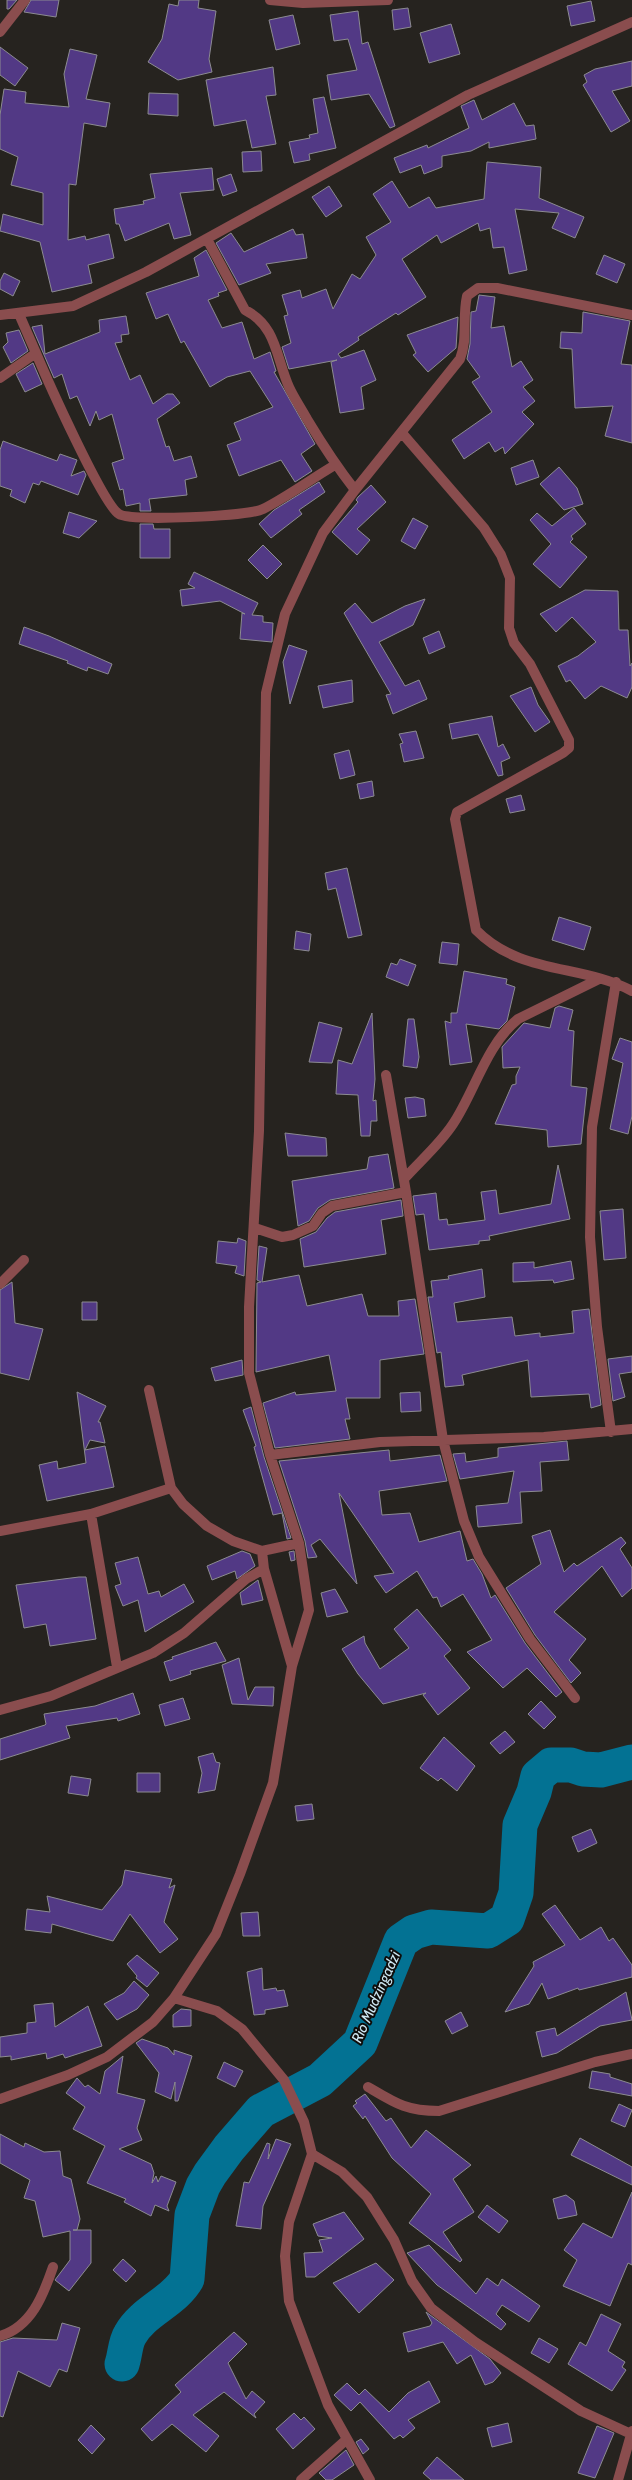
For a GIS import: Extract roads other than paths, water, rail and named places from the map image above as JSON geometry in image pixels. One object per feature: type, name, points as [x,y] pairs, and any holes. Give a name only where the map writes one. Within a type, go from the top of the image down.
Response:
[{"type":"street","points":[[0,32],[25,0]]},
{"type":"street","points":[[270,0],[303,3],[388,0]]},
{"type":"street","points":[[0,315],[19,314],[73,306],[146,272],[468,94],[631,25]]},
{"type":"street","points":[[207,239],[245,310],[254,314],[267,326],[276,346],[289,387],[335,465],[355,490]]},
{"type":"street","points":[[0,2100],[61,2077],[107,2057],[153,2022],[174,1998],[216,1934],[240,1874],[273,1783],[292,1666],[309,1610],[299,1542],[270,1455],[249,1373],[249,1308],[255,1228],[259,1123],[266,693],[285,614],[323,534],[355,490],[460,359],[465,346],[464,308],[467,296],[478,288],[505,289],[632,315]]},
{"type":"street","points":[[19,314],[86,458],[111,506],[118,514],[128,517],[244,515],[262,510],[335,465]]},
{"type":"street","points":[[0,378],[36,353]]},
{"type":"street","points":[[402,433],[484,528],[501,555],[510,578],[509,628],[514,643],[530,664],[569,740],[569,748],[563,753],[460,808],[457,812],[455,819],[476,930],[504,951],[534,964],[599,980],[616,982],[632,991]]},
{"type":"street","points":[[404,1179],[452,1125],[494,1048],[510,1026],[518,1019],[599,980]]},
{"type":"street","points":[[611,1432],[597,1327],[590,1237],[592,1127],[616,982]]},
{"type":"street","points":[[386,1075],[406,1192],[442,1440],[464,1521],[479,1557],[530,1640],[575,1698]]},
{"type":"street","points":[[255,1228],[282,1237],[293,1235],[313,1226],[322,1213],[332,1206],[406,1192]]},
{"type":"street","points":[[0,1284],[24,1260]]},
{"type":"street","points":[[149,1390],[171,1488],[183,1504],[206,1526],[234,1541],[262,1551],[299,1542]]},
{"type":"street","points":[[270,1455],[380,1442],[611,1432],[632,1429]]},
{"type":"street","points":[[0,1531],[91,1514],[171,1488]]},
{"type":"street","points":[[91,1514],[117,1667]]},
{"type":"street","points":[[262,1551],[264,1569],[292,1666]]},
{"type":"street","points":[[0,1710],[51,1696],[153,1653],[184,1633],[246,1579],[264,1569]]},
{"type":"street","points":[[174,1998],[217,2011],[242,2029],[284,2080],[304,2122],[312,2154],[289,2222],[285,2256],[289,2301],[328,2406],[370,2480]]},
{"type":"street","points":[[368,2087],[400,2106],[415,2111],[439,2111],[595,2062],[632,2054]]},
{"type":"street","points":[[312,2154],[342,2172],[367,2197],[394,2240],[412,2281],[431,2308],[475,2342],[581,2412],[632,2432],[618,2480]]},
{"type":"street","points":[[0,2336],[14,2332],[30,2317],[53,2267]]},
{"type":"street","points":[[301,2480],[346,2440]]},
{"type":"waterway","name":"Rio Mudzingadzi","points":[[122,2364],[128,2338],[136,2327],[143,2319],[174,2294],[187,2279],[192,2215],[203,2186],[210,2174],[229,2148],[261,2111],[320,2080],[360,2043],[401,1941],[414,1932],[431,1927],[488,1931],[507,1919],[516,1893],[520,1825],[534,1792],[538,1776],[551,1765],[571,1765],[583,1769],[601,1770],[632,1762]]}]
